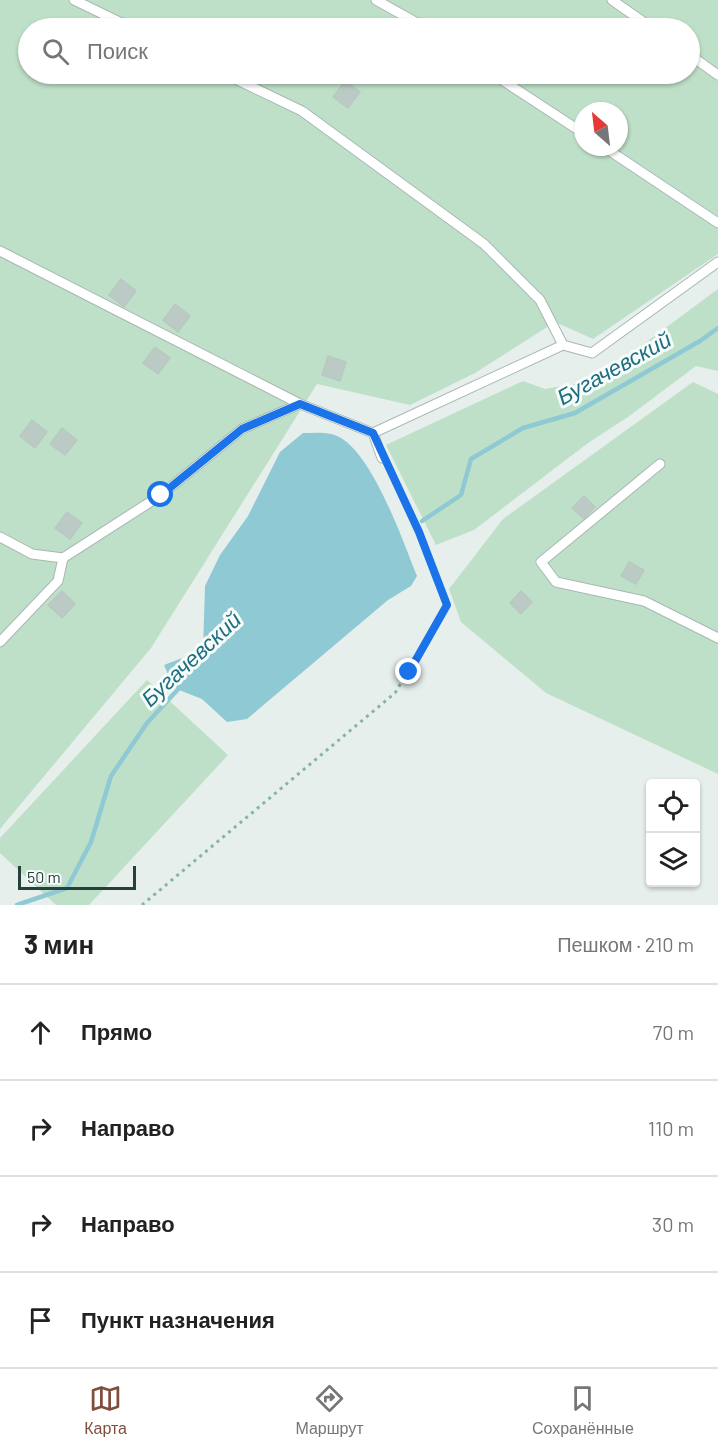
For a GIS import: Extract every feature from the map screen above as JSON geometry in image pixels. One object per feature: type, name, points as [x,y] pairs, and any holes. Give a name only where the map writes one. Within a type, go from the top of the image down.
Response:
[{"type":"lane","points":[[74,0],[111,18]]},
{"type":"lane","points":[[376,0],[408,18]]},
{"type":"lane","points":[[612,0],[638,18]]},
{"type":"lane","points":[[700,62],[718,75]]},
{"type":"lane","points":[[246,84],[302,111],[484,244],[540,300],[562,345]]},
{"type":"lane","points":[[508,84],[574,127]]},
{"type":"lane","points":[[618,156],[718,223]]},
{"type":"lane","points":[[0,251],[300,404],[373,433],[562,345],[592,353],[718,262]]},
{"type":"lane","points":[[0,537],[32,555],[63,558],[161,495],[242,429],[300,404]]},
{"type":"lane","points":[[373,433],[382,458]]},
{"type":"lane","points":[[660,464],[541,562],[556,582],[644,601],[718,638]]},
{"type":"lane","points":[[0,642],[58,581],[63,558]]},
{"type":"path","points":[[142,905],[395,693],[447,605],[419,532],[382,458]]},
{"type":"green space","points":[[0,0],[718,0],[718,254],[593,339],[555,322],[475,373],[410,405],[317,384],[151,648],[0,829]]},
{"type":"green space","points":[[718,289],[718,371],[696,366],[628,417],[588,443],[474,530],[436,545],[386,445],[523,381],[545,389],[595,380]]},
{"type":"green space","points":[[693,382],[718,394],[718,774],[546,693],[461,622],[449,589],[503,519]]},
{"type":"green space","points":[[147,680],[228,755],[89,905],[56,905],[0,853],[0,838]]},
{"type":"water","points":[[303,433],[331,434],[345,441],[358,454],[383,495],[417,576],[411,586],[388,600],[247,719],[227,722],[202,699],[174,688],[164,665],[203,650],[205,586],[220,555],[248,516],[280,452]]},
{"type":"building","points":[[343,84],[349,84],[360,92],[348,108],[333,97]]},
{"type":"building","points":[[121,279],[136,291],[124,307],[109,295]]},
{"type":"building","points":[[175,304],[190,316],[178,332],[163,320]]},
{"type":"building","points":[[155,347],[170,358],[158,374],[143,363]]},
{"type":"building","points":[[328,356],[346,362],[340,381],[322,375]]},
{"type":"building","points":[[32,420],[47,432],[35,448],[20,436]]},
{"type":"building","points":[[62,428],[77,440],[65,455],[50,444]]},
{"type":"building","points":[[584,496],[595,507],[584,519],[572,508]]},
{"type":"building","points":[[67,512],[82,523],[70,539],[55,528]]},
{"type":"building","points":[[629,562],[644,570],[636,584],[621,576]]},
{"type":"building","points":[[62,591],[75,604],[62,618],[48,605]]},
{"type":"building","points":[[521,591],[532,602],[521,614],[510,603]]},
{"type":"waterway","name":"Бугачевский","points":[[422,521],[461,495],[471,459],[523,428],[575,413],[700,341],[718,328]]},
{"type":"waterway","name":"Бугачевский","points":[[17,905],[67,888],[91,842],[111,776],[147,723],[181,686]]},
{"type":"route","points":[[161,495],[242,429],[300,404],[373,433],[382,458],[419,532],[447,605],[409,672]]}]
